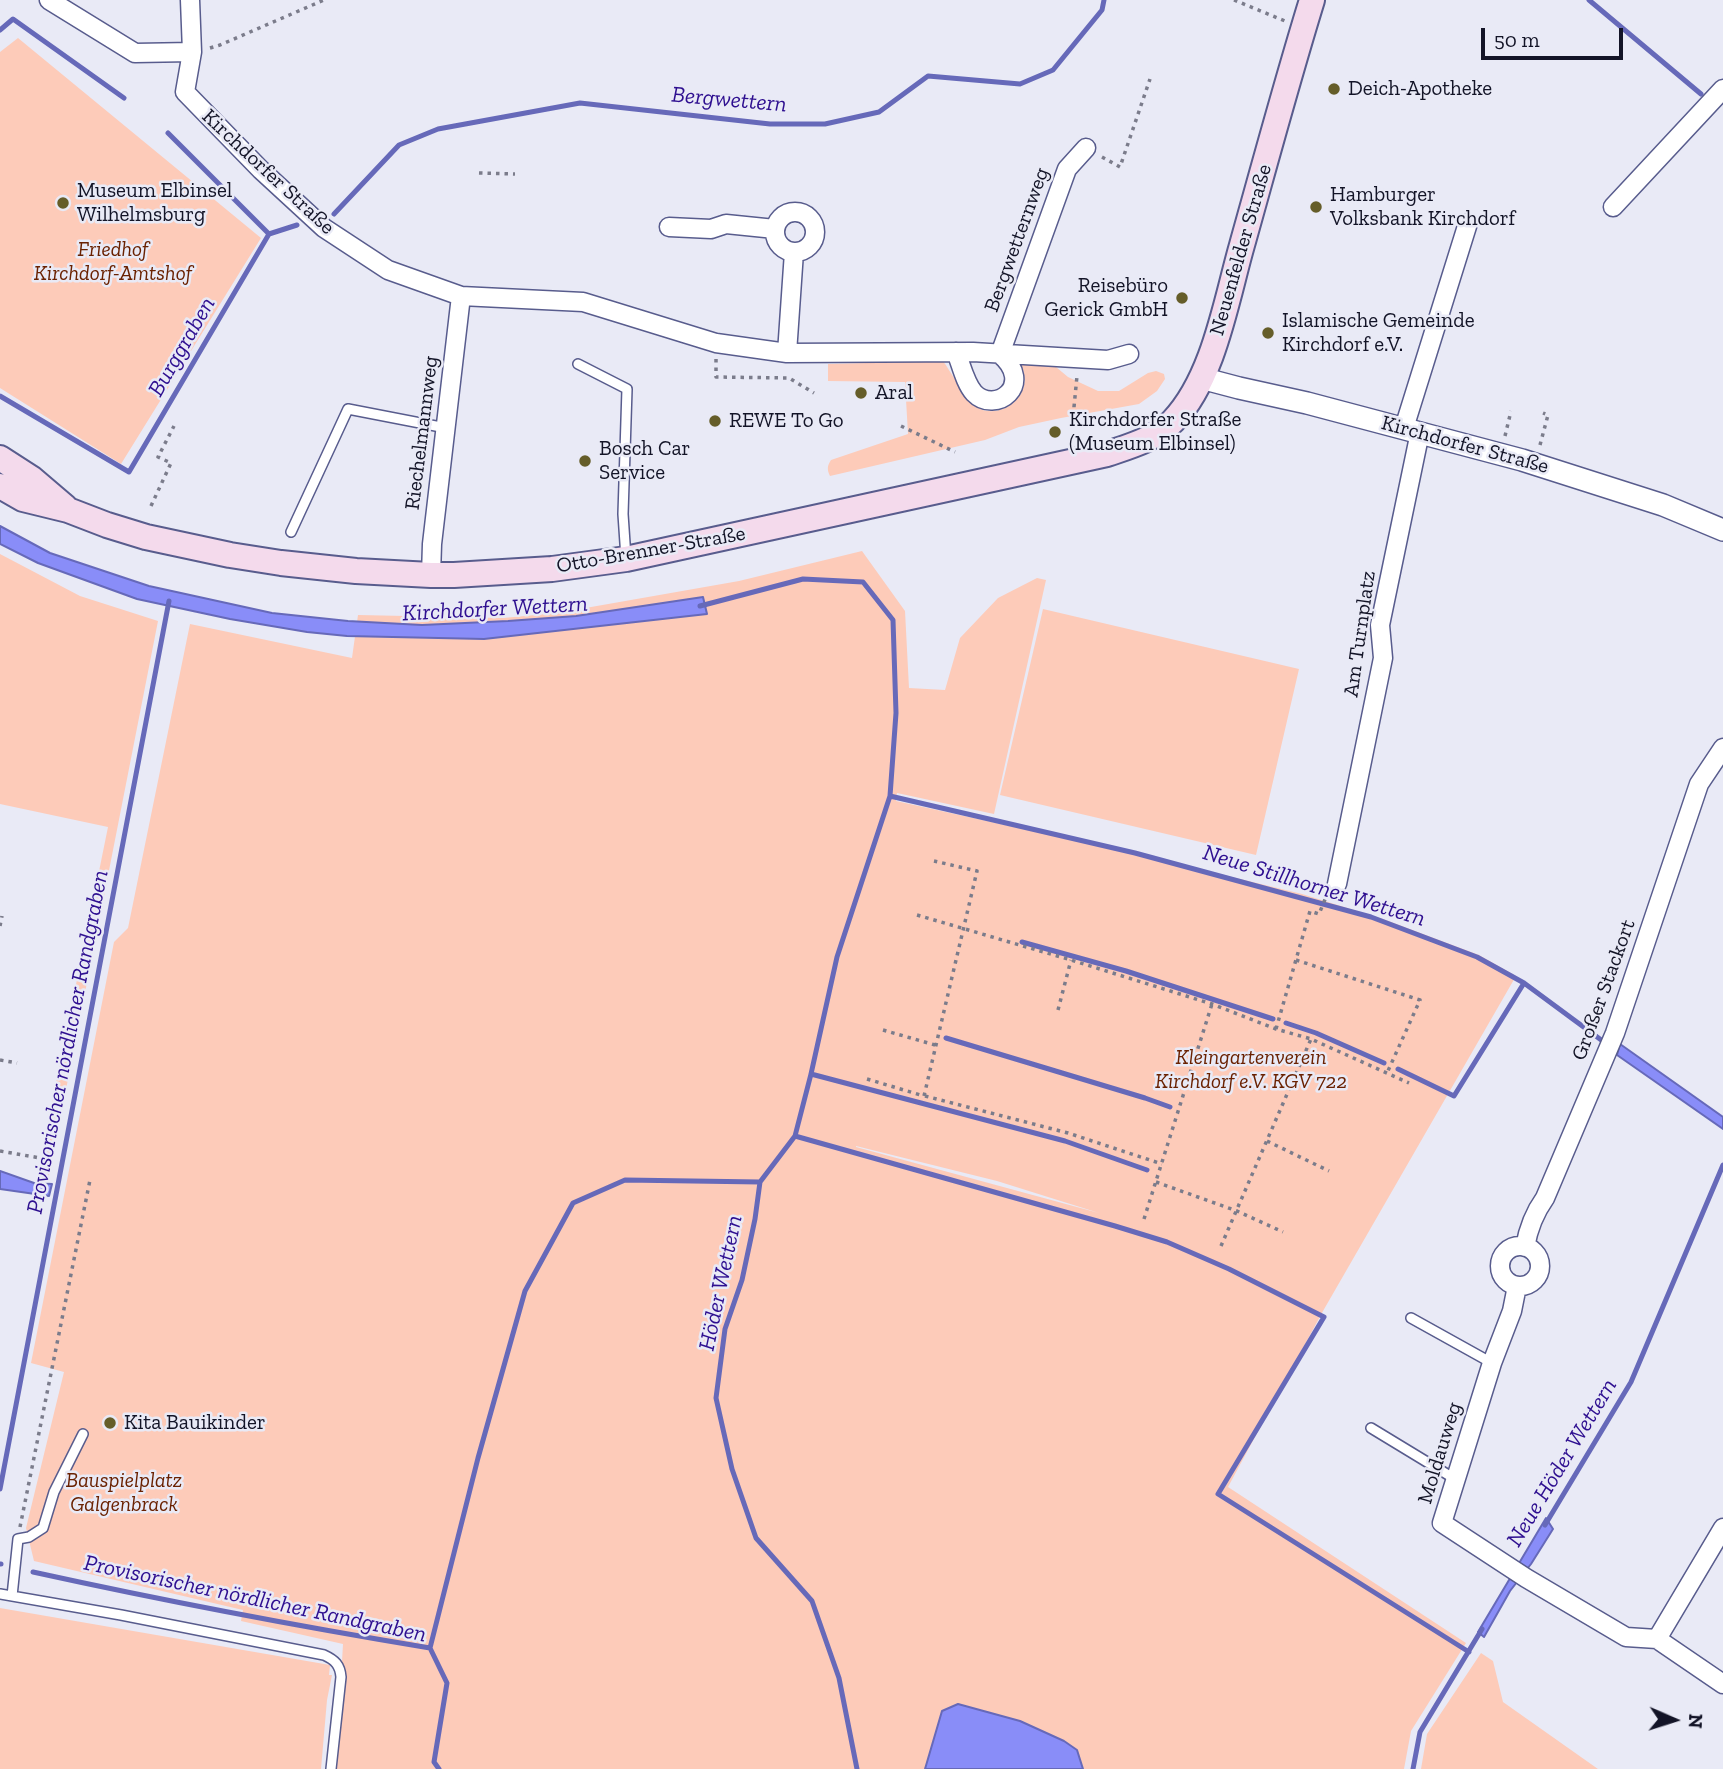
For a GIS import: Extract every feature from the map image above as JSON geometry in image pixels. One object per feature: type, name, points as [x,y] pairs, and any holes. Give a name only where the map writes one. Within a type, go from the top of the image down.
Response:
[{"type":"main road","name":"Neuenfelder Straße","points":[[1107,454],[1151,437],[1166,428],[1186,405],[1201,378],[1216,337],[1312,0]]},
{"type":"main road","name":"Otto-Brenner-Straße","points":[[0,486],[23,499],[68,510],[146,537],[230,555],[320,567],[430,575],[538,570],[626,559],[1107,454]]},
{"type":"main road","name":"Otto-Brenner-Straße","points":[[0,457],[31,478],[68,510]]},
{"type":"street","points":[[48,0],[135,53],[192,52],[190,0]]},
{"type":"street","name":"Kirchdorfer Straße","points":[[192,52],[185,92],[261,170],[324,228],[388,270],[461,296],[583,302],[716,343],[787,353],[956,352],[1108,360],[1129,354]]},
{"type":"street","points":[[1613,207],[1723,89]]},
{"type":"street","name":"Bergwetternweg","points":[[1000,354],[1067,169],[1086,148]]},
{"type":"street","points":[[798,212],[811,220],[814,227],[813,242],[808,248],[794,252],[780,245],[775,229],[783,216],[798,212]]},
{"type":"street","name":"Am Turnplatz","points":[[1337,884],[1383,658],[1380,625],[1412,430],[1468,223]]},
{"type":"street","points":[[669,227],[711,229],[726,224],[775,229]]},
{"type":"street","points":[[787,353],[794,252]]},
{"type":"street","name":"Riechelmannweg","points":[[430,575],[461,296]]},
{"type":"street","points":[[956,352],[974,393],[994,400],[1006,396],[1015,382],[1009,361],[1000,354]]},
{"type":"street","name":"Kirchdorfer Straße","points":[[1201,378],[1412,430],[1535,464],[1663,505],[1723,530]]},
{"type":"street","name":"Großer Stackort","points":[[1525,1247],[1539,1206],[1545,1198],[1612,1042],[1699,784],[1723,748]]},
{"type":"street","points":[[1525,1247],[1536,1254],[1540,1269],[1532,1282],[1517,1286],[1504,1278],[1500,1263],[1509,1250],[1525,1247]]},
{"type":"street","name":"Moldauweg","points":[[1517,1286],[1512,1311],[1492,1363],[1441,1522],[1520,1574],[1626,1637],[1657,1639],[1723,1684]]},
{"type":"street","points":[[1657,1639],[1723,1528]]},
{"type":"lane","points":[[578,364],[627,389],[623,514],[626,559]]},
{"type":"lane","points":[[291,532],[348,409],[446,428]]},
{"type":"lane","points":[[1411,1318],[1492,1363]]},
{"type":"lane","points":[[1371,1428],[1455,1479]]},
{"type":"lane","points":[[12,1596],[18,1539],[29,1537],[43,1528],[54,1492],[83,1434]]},
{"type":"lane","points":[[0,1594],[162,1623],[331,1658],[338,1665],[341,1677],[331,1769]]},
{"type":"path","points":[[192,52],[220,46],[324,0]]},
{"type":"path","points":[[1234,0],[1304,27]]},
{"type":"path","points":[[1086,148],[1120,167],[1150,79]]},
{"type":"path","points":[[479,173],[515,174]]},
{"type":"path","points":[[716,343],[716,377],[789,378],[814,393]]},
{"type":"path","points":[[1067,359],[1078,377],[1075,424]]},
{"type":"path","points":[[1500,454],[1511,411]]},
{"type":"path","points":[[1535,464],[1548,415],[1543,413]]},
{"type":"path","points":[[151,506],[171,463],[158,457],[174,426]]},
{"type":"path","points":[[901,426],[955,452]]},
{"type":"path","points":[[924,1096],[977,871],[934,861]]},
{"type":"path","points":[[1276,1029],[1310,911],[1319,914],[1324,906]]},
{"type":"path","points":[[917,915],[1212,1004],[1276,1029],[1311,1039],[1409,1083]]},
{"type":"path","points":[[0,926],[2,916]]},
{"type":"path","points":[[1058,1010],[1071,960]]},
{"type":"path","points":[[1296,960],[1420,1000],[1387,1073]]},
{"type":"path","points":[[1144,1219],[1212,1004]]},
{"type":"path","points":[[883,1030],[935,1045]]},
{"type":"path","points":[[1221,1246],[1311,1039]]},
{"type":"path","points":[[0,1060],[17,1063]]},
{"type":"path","points":[[866,1079],[1068,1133],[1162,1164]]},
{"type":"path","points":[[1266,1141],[1329,1171]]},
{"type":"path","points":[[0,1151],[46,1159]]},
{"type":"path","points":[[18,1539],[90,1180]]},
{"type":"path","points":[[1156,1182],[1237,1211],[1283,1232]]},
{"type":"green space","name":"Friedhof Kirchdorf-Amtshof","points":[[18,38],[261,238],[121,464],[0,388],[0,52]]},
{"type":"green space","points":[[943,361],[968,399],[987,411],[1003,409],[1017,400],[1025,382],[1021,363],[1056,367],[1068,377],[1098,391],[1119,391],[1156,371],[1164,374],[1165,379],[1157,391],[1139,404],[1019,427],[985,440],[830,476],[828,468],[831,460],[908,434],[905,382],[828,381],[828,364]]},
{"type":"green space","points":[[862,551],[905,611],[909,688],[945,690],[960,638],[998,598],[1037,578],[1046,580],[994,814],[897,793],[896,801],[1137,854],[1302,894],[1383,919],[1479,955],[1516,976],[1323,1311],[1228,1487],[1466,1643],[1411,1731],[1404,1769],[336,1769],[343,1644],[241,1621],[243,1610],[34,1561],[26,1528],[64,1372],[31,1363],[114,942],[128,928],[190,624],[352,658],[358,615],[503,618],[557,613],[739,581]],"holes":[[[856,1146],[997,1181],[1099,1213]]]},
{"type":"green space","points":[[0,554],[80,596],[158,621],[48,1181],[43,1147],[108,827],[0,804]]},
{"type":"green space","points":[[1043,609],[1299,669],[1256,855],[1000,795]]},
{"type":"green space","points":[[0,1608],[330,1665],[329,1675],[332,1675],[321,1769],[0,1769]]},
{"type":"green space","points":[[1481,1653],[1493,1661],[1503,1702],[1598,1769],[1421,1769],[1427,1734]]},
{"type":"shaded area","points":[[0,526],[50,553],[149,586],[272,613],[422,625],[576,616],[703,597],[707,614],[484,639],[347,636],[307,632],[137,599],[38,563],[0,544]]},
{"type":"shaded area","points":[[1620,1044],[1723,1117],[1723,1129],[1617,1055]]},
{"type":"shaded area","points":[[0,1171],[34,1183],[52,1184],[49,1196],[0,1189]]},
{"type":"shaded area","points":[[1546,1518],[1553,1529],[1510,1591],[1484,1637],[1478,1632]]},
{"type":"shaded area","points":[[958,1704],[1020,1721],[1064,1741],[1077,1750],[1083,1769],[925,1769],[942,1711]]},
{"type":"waterway","name":"Bergwettern","points":[[334,214],[399,145],[438,129],[580,103],[770,124],[825,124],[879,112],[928,76],[1020,84],[1053,70],[1102,10],[1104,0]]},
{"type":"waterway","points":[[1589,0],[1701,94]]},
{"type":"waterway","name":"Burggraben","points":[[0,30],[13,19],[124,98]]},
{"type":"waterway","name":"Burggraben","points":[[168,133],[269,234]]},
{"type":"waterway","name":"Bergwettern","points":[[269,234],[297,225]]},
{"type":"waterway","name":"Burggraben","points":[[0,396],[129,472],[269,234]]},
{"type":"waterway","name":"Höder Wettern","points":[[700,606],[803,579],[863,582],[893,620],[896,713],[890,796],[837,957],[795,1136],[760,1182],[742,1280],[725,1329],[716,1398],[732,1469],[756,1538],[812,1601],[839,1678],[857,1769]]},
{"type":"waterway","name":"Provisorischer nördlicher Randgraben","points":[[0,1489],[169,601]]},
{"type":"waterway","name":"Neue Stillhorner Wettern","points":[[890,796],[1135,853],[1371,917],[1477,957],[1524,983],[1608,1045]]},
{"type":"waterway","points":[[1022,942],[1126,971],[1273,1019]]},
{"type":"waterway","points":[[1398,1069],[1454,1096],[1524,983]]},
{"type":"waterway","points":[[1286,1023],[1384,1063]]},
{"type":"waterway","points":[[946,1038],[1170,1107]]},
{"type":"waterway","points":[[811,1074],[1065,1141],[1147,1170]]},
{"type":"waterway","points":[[795,1136],[1167,1242],[1229,1269],[1324,1317],[1218,1494],[1469,1652]]},
{"type":"waterway","name":"Neue Höder Wettern","points":[[1545,1525],[1631,1382],[1723,1165]]},
{"type":"waterway","points":[[430,1648],[478,1458],[525,1291],[573,1203],[625,1180],[760,1182]]},
{"type":"waterway","name":"Provisorischer nördlicher Randgraben","points":[[33,1572],[231,1613],[430,1648],[447,1683],[434,1762],[439,1769]]},
{"type":"waterway","name":"Neue Höder Wettern","points":[[1413,1769],[1420,1732],[1482,1629]]},
{"type":"place","name":"Deich-Apotheke","points":[[1334,89]]},
{"type":"place","name":"Museum Elbinsel Wilhelmsburg","points":[[63,203]]},
{"type":"place","name":"Hamburger Volksbank Kirchdorf","points":[[1316,207]]},
{"type":"place","name":"Reisebüro Gerick GmbH","points":[[1182,298]]},
{"type":"place","name":"Islamische Gemeinde Kirchdorf e.V.","points":[[1268,333]]},
{"type":"place","name":"Aral","points":[[861,393]]},
{"type":"place","name":"REWE To Go","points":[[715,421]]},
{"type":"place","name":"Kirchdorfer Straße (Museum Elbinsel)","points":[[1055,432]]},
{"type":"place","name":"Bosch Car Service","points":[[585,461]]},
{"type":"place","name":"Kita Bauikinder","points":[[110,1423]]},
{"type":"water label","name":"Kirchdorfer Wettern","points":[[495,609]]},
{"type":"park label","name":"Kleingartenverein Kirchdorf e.V. KGV 722","points":[[1251,1070]]},
{"type":"park label","name":"Bauspielplatz Galgenbrack","points":[[124,1493]]}]
